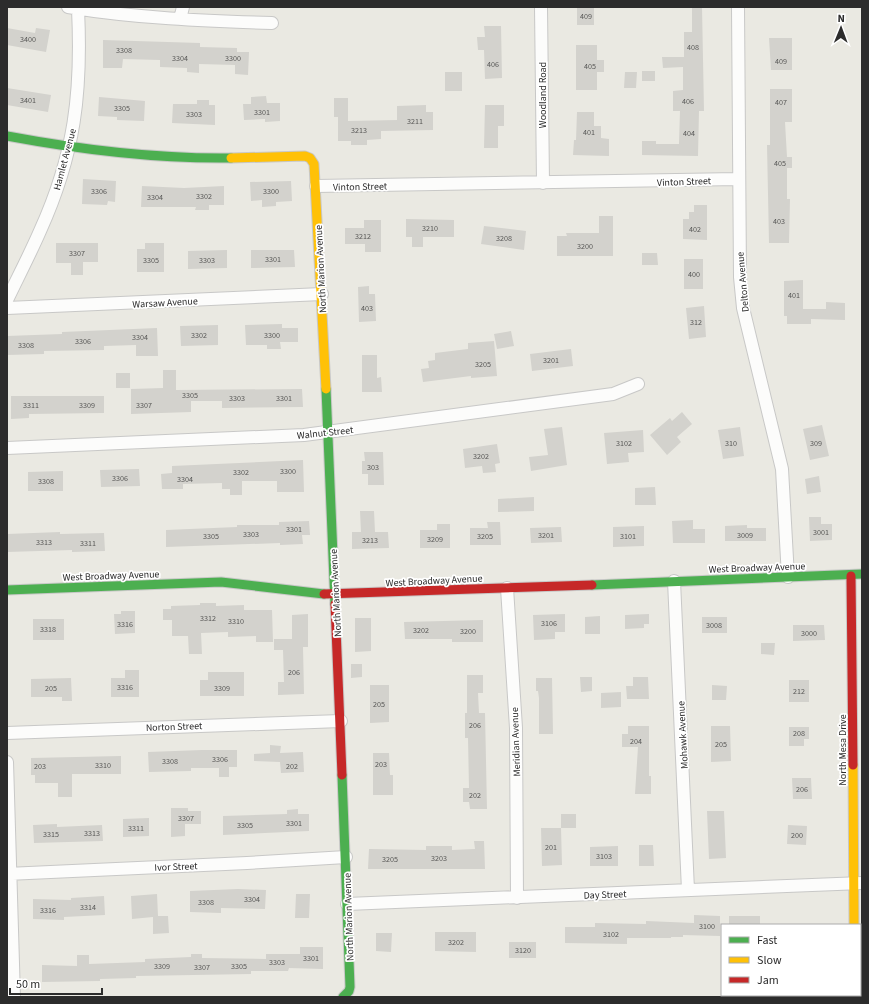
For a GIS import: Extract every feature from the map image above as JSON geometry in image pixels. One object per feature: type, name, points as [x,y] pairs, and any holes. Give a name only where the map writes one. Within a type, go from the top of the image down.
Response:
[{"type":"street","points":[[180,19],[183,7]]},
{"type":"street","name":"Woodland Road","points":[[541,7],[543,183]]},
{"type":"street","name":"Delton Avenue","points":[[738,7],[738,179],[740,277],[743,308],[782,469],[788,577]]},
{"type":"street","points":[[73,8],[180,19],[272,23]]},
{"type":"street","name":"Hamlet Avenue","points":[[7,300],[48,213],[69,148],[79,87],[73,8]]},
{"type":"street","points":[[7,136],[69,148],[166,157],[221,158],[305,156],[310,158],[314,164],[316,186]]},
{"type":"street","name":"Vinton Street","points":[[316,186],[738,179]]},
{"type":"street","name":"North Marion Avenue","points":[[316,186],[346,857],[350,986],[349,991],[343,997]]},
{"type":"street","name":"Warsaw Avenue","points":[[7,308],[322,294]]},
{"type":"street","name":"Walnut Street","points":[[7,448],[328,433],[613,394],[638,384]]},
{"type":"street","name":"West Broadway Avenue","points":[[7,590],[221,582],[249,584],[299,593],[335,595],[674,581],[851,576],[862,574]]},
{"type":"street","name":"North Mesa Drive","points":[[851,576],[858,884],[854,924]]},
{"type":"street","name":"Mohawk Avenue","points":[[674,581],[688,890]]},
{"type":"street","name":"Meridian Avenue","points":[[507,588],[516,728],[517,898]]},
{"type":"street","name":"Norton Street","points":[[7,733],[341,721]]},
{"type":"street","points":[[7,762],[9,873],[14,997]]},
{"type":"street","name":"Ivor Street","points":[[9,873],[239,864],[346,857]]},
{"type":"street","name":"Day Street","points":[[347,904],[858,884]]},
{"type":"building","points":[[577,7],[594,7],[594,25],[577,25]]},
{"type":"building","points":[[692,7],[702,7],[704,111],[699,111],[698,156],[642,155],[642,141],[656,141],[656,144],[679,144],[680,111],[673,111],[673,91],[683,90],[683,67],[663,68],[662,57],[684,57],[684,32],[692,32]]},
{"type":"building","points":[[484,26],[501,26],[502,78],[485,79],[484,50],[478,50],[477,37],[485,37]]},
{"type":"building","points":[[7,28],[35,33],[36,28],[50,30],[46,52],[7,45]]},
{"type":"building","points":[[769,38],[792,38],[792,70],[771,70]]},
{"type":"building","points":[[103,40],[200,43],[200,47],[237,48],[237,52],[249,52],[248,75],[235,74],[235,65],[199,64],[199,73],[187,72],[187,68],[160,67],[160,60],[123,59],[122,68],[103,68]]},
{"type":"building","points":[[576,45],[597,45],[597,60],[604,60],[604,72],[597,72],[597,90],[576,90]]},
{"type":"building","points":[[642,71],[655,71],[655,81],[642,81]]},
{"type":"building","points":[[445,72],[462,72],[462,91],[445,91]]},
{"type":"building","points":[[625,72],[637,72],[636,88],[624,88]]},
{"type":"building","points":[[7,88],[51,95],[48,112],[7,105]]},
{"type":"building","points":[[770,89],[792,89],[792,122],[785,122],[787,157],[792,157],[792,168],[787,168],[787,199],[790,199],[789,243],[769,243],[767,145],[770,145]]},
{"type":"building","points":[[266,96],[267,103],[280,103],[280,121],[265,122],[265,119],[244,120],[243,104],[251,104],[251,97]]},
{"type":"building","points":[[99,97],[145,101],[144,121],[117,120],[117,117],[98,116]]},
{"type":"building","points":[[334,98],[348,98],[348,121],[397,120],[397,106],[426,105],[426,112],[433,112],[433,130],[381,131],[381,139],[367,140],[367,145],[351,145],[351,141],[338,141],[338,117],[334,117]]},
{"type":"building","points":[[197,100],[209,100],[209,105],[215,105],[215,125],[172,123],[173,104],[197,104]]},
{"type":"building","points":[[485,105],[504,105],[504,126],[498,126],[498,148],[484,148]]},
{"type":"building","points":[[577,112],[594,112],[594,126],[601,126],[601,138],[609,139],[609,156],[573,155],[574,140],[576,140]]},
{"type":"building","points":[[83,179],[116,181],[115,202],[108,201],[107,205],[82,204]]},
{"type":"building","points":[[291,181],[292,201],[276,202],[276,206],[262,207],[262,200],[251,201],[250,182]]},
{"type":"building","points":[[142,186],[184,188],[224,186],[224,205],[209,205],[209,210],[195,210],[196,207],[141,207]]},
{"type":"building","points":[[694,205],[707,205],[707,240],[683,239],[683,219],[689,219],[689,212],[694,212]]},
{"type":"building","points":[[599,216],[613,216],[613,256],[557,256],[557,236],[567,236],[566,233],[599,233]]},
{"type":"building","points":[[406,219],[454,220],[454,237],[423,237],[423,247],[412,247],[412,237],[406,237]]},
{"type":"building","points":[[364,220],[381,220],[381,252],[365,252],[365,244],[345,244],[345,228],[364,228]]},
{"type":"building","points":[[484,226],[526,231],[524,250],[481,244]]},
{"type":"building","points":[[56,243],[98,243],[98,262],[83,262],[83,275],[71,275],[71,263],[56,263]]},
{"type":"building","points":[[145,243],[164,243],[164,272],[137,272],[137,249],[145,249]]},
{"type":"building","points":[[227,250],[227,268],[188,269],[188,251]]},
{"type":"building","points":[[251,250],[294,250],[295,267],[251,268]]},
{"type":"building","points":[[642,253],[657,253],[658,265],[642,265]]},
{"type":"building","points":[[684,259],[703,259],[703,289],[684,289]]},
{"type":"building","points":[[803,280],[803,309],[826,309],[826,302],[845,303],[845,320],[811,319],[811,324],[787,324],[787,316],[784,316],[784,281]]},
{"type":"building","points":[[369,286],[369,294],[375,294],[376,321],[359,322],[358,287]]},
{"type":"building","points":[[704,306],[706,337],[689,339],[686,308]]},
{"type":"building","points":[[282,324],[282,328],[298,328],[298,342],[280,342],[281,349],[267,349],[267,345],[246,345],[245,325]]},
{"type":"building","points":[[218,325],[218,345],[181,346],[180,326]]},
{"type":"building","points":[[157,328],[158,356],[136,356],[136,345],[104,346],[104,350],[44,351],[44,354],[7,355],[7,336]]},
{"type":"building","points":[[511,331],[514,346],[497,349],[494,334]]},
{"type":"building","points":[[494,341],[497,376],[471,378],[471,376],[423,382],[421,369],[429,368],[428,361],[435,360],[435,353],[468,349],[468,343]]},
{"type":"building","points":[[571,349],[573,366],[532,371],[530,354]]},
{"type":"building","points":[[362,355],[377,355],[377,378],[381,377],[382,392],[362,392]]},
{"type":"building","points":[[163,370],[176,370],[176,390],[302,389],[303,407],[222,408],[222,401],[191,401],[191,412],[131,414],[131,389],[163,388]]},
{"type":"building","points":[[116,373],[130,373],[130,388],[116,388]]},
{"type":"building","points":[[11,396],[104,396],[104,413],[29,414],[29,418],[11,419]]},
{"type":"building","points":[[682,412],[692,424],[677,437],[681,442],[667,455],[650,435],[670,418],[672,421]]},
{"type":"building","points":[[822,425],[829,456],[810,460],[803,429]]},
{"type":"building","points":[[562,427],[567,465],[531,471],[529,457],[548,455],[544,429]]},
{"type":"building","points":[[740,427],[744,456],[723,459],[718,430]]},
{"type":"building","points":[[643,430],[644,452],[628,453],[629,462],[607,464],[604,433]]},
{"type":"building","points":[[497,444],[500,463],[495,464],[496,472],[483,473],[482,466],[465,468],[463,449]]},
{"type":"building","points":[[364,452],[383,452],[384,485],[368,485],[368,474],[362,474],[362,461],[365,461]]},
{"type":"building","points":[[303,460],[304,492],[277,492],[277,481],[242,481],[242,495],[230,495],[230,489],[222,489],[222,483],[183,484],[183,489],[162,489],[161,474],[172,473],[172,466]]},
{"type":"building","points":[[139,469],[140,486],[101,487],[100,470]]},
{"type":"building","points":[[63,471],[63,491],[28,491],[28,472]]},
{"type":"building","points":[[819,476],[821,492],[807,494],[805,479]]},
{"type":"building","points":[[655,487],[656,505],[635,505],[635,488]]},
{"type":"building","points":[[534,497],[534,511],[498,512],[498,499]]},
{"type":"building","points":[[360,511],[374,511],[375,532],[388,532],[389,548],[352,549],[352,532],[361,532]]},
{"type":"building","points":[[809,517],[821,517],[821,524],[832,524],[832,540],[810,541]]},
{"type":"building","points":[[693,520],[693,529],[705,529],[705,543],[673,543],[672,521]]},
{"type":"building","points":[[309,521],[310,535],[302,535],[303,544],[280,545],[280,543],[166,547],[166,530],[237,527],[237,525],[279,525],[279,522]]},
{"type":"building","points":[[487,522],[500,522],[501,545],[470,545],[470,528],[488,528]]},
{"type":"building","points":[[437,524],[450,524],[450,548],[420,548],[420,530],[437,530]]},
{"type":"building","points":[[747,525],[747,528],[766,528],[766,541],[725,541],[725,526]]},
{"type":"building","points":[[644,526],[644,546],[613,547],[613,527]]},
{"type":"building","points":[[561,527],[562,542],[531,543],[530,528]]},
{"type":"building","points":[[60,532],[60,534],[104,533],[105,551],[72,552],[72,550],[7,552],[7,534]]},
{"type":"building","points":[[200,603],[216,603],[216,606],[244,605],[244,610],[272,610],[273,642],[256,642],[256,636],[228,637],[228,632],[201,633],[202,654],[189,654],[188,636],[172,636],[172,620],[163,620],[163,609],[171,609],[171,606],[200,605]]},
{"type":"building","points":[[121,611],[135,611],[135,633],[115,634],[114,614],[121,614]]},
{"type":"building","points":[[308,614],[308,647],[303,647],[304,694],[278,695],[278,682],[284,682],[283,650],[274,650],[274,639],[292,639],[292,615]]},
{"type":"building","points":[[565,614],[565,632],[555,632],[555,639],[534,640],[533,615]]},
{"type":"building","points":[[649,614],[649,624],[644,624],[644,628],[625,629],[625,615]]},
{"type":"building","points":[[600,616],[600,634],[585,634],[585,617]]},
{"type":"building","points":[[702,617],[727,617],[727,633],[702,633]]},
{"type":"building","points":[[355,618],[371,618],[371,651],[355,652]]},
{"type":"building","points":[[33,619],[64,619],[64,640],[33,640]]},
{"type":"building","points":[[483,620],[483,642],[452,642],[452,639],[405,639],[404,622]]},
{"type":"building","points":[[793,625],[824,625],[825,640],[793,641]]},
{"type":"building","points":[[761,643],[775,643],[774,655],[761,654]]},
{"type":"building","points":[[351,664],[362,664],[362,677],[351,678]]},
{"type":"building","points":[[125,670],[139,670],[139,697],[111,697],[111,678],[125,678]]},
{"type":"building","points":[[208,672],[244,672],[244,696],[200,696],[200,680],[208,680]]},
{"type":"building","points":[[467,675],[483,675],[483,693],[478,693],[479,713],[485,713],[487,809],[470,809],[469,802],[463,802],[463,788],[469,788],[468,738],[465,738],[465,713],[467,713]]},
{"type":"building","points":[[580,677],[592,677],[592,691],[581,692]]},
{"type":"building","points":[[633,677],[648,677],[649,699],[627,699],[626,686],[633,686]]},
{"type":"building","points":[[71,678],[72,701],[62,701],[62,697],[31,697],[31,679]]},
{"type":"building","points":[[536,678],[552,678],[553,734],[539,734],[539,698],[538,691],[536,691]]},
{"type":"building","points":[[789,680],[809,680],[809,702],[789,702]]},
{"type":"building","points":[[370,685],[389,685],[389,722],[370,723]]},
{"type":"building","points":[[712,685],[727,686],[726,700],[712,700]]},
{"type":"building","points":[[621,692],[621,707],[601,708],[601,693]]},
{"type":"building","points":[[628,726],[649,726],[649,776],[651,776],[651,794],[635,794],[638,747],[622,747],[622,734],[628,734]]},
{"type":"building","points":[[711,726],[730,726],[731,761],[711,762]]},
{"type":"building","points":[[789,727],[809,727],[809,739],[804,739],[804,746],[789,746]]},
{"type":"building","points":[[270,745],[281,746],[280,753],[303,752],[304,772],[281,773],[280,762],[254,761],[254,754],[270,753]]},
{"type":"building","points":[[237,750],[237,767],[229,767],[229,777],[219,777],[219,768],[191,768],[191,771],[149,772],[148,752]]},
{"type":"building","points":[[373,753],[389,753],[390,775],[393,775],[393,795],[373,795]]},
{"type":"building","points":[[121,756],[121,774],[72,774],[72,797],[58,797],[58,783],[35,783],[35,775],[31,775],[31,758]]},
{"type":"building","points":[[792,778],[811,778],[812,799],[793,799]]},
{"type":"building","points":[[171,808],[188,808],[188,811],[201,811],[201,824],[185,824],[185,836],[171,837]]},
{"type":"building","points":[[298,809],[298,814],[309,814],[309,831],[223,835],[223,816],[287,814],[287,810]]},
{"type":"building","points":[[707,811],[724,811],[726,858],[709,859]]},
{"type":"building","points":[[561,814],[576,814],[576,828],[561,828]]},
{"type":"building","points":[[149,818],[149,836],[123,837],[123,819]]},
{"type":"building","points":[[57,824],[57,827],[102,825],[103,841],[34,843],[33,825]]},
{"type":"building","points":[[788,825],[807,826],[806,845],[787,844]]},
{"type":"building","points":[[541,828],[561,828],[562,865],[542,866]]},
{"type":"building","points":[[474,841],[484,841],[485,869],[368,869],[369,849],[426,850],[426,846],[452,846],[452,850],[475,849]]},
{"type":"building","points":[[639,845],[653,845],[654,866],[639,866]]},
{"type":"building","points":[[618,846],[618,866],[590,866],[590,847]]},
{"type":"building","points":[[238,889],[266,890],[265,909],[221,908],[221,913],[190,912],[190,891]]},
{"type":"building","points":[[157,894],[158,916],[168,916],[169,933],[153,934],[153,917],[132,919],[131,896]]},
{"type":"building","points":[[296,894],[310,894],[309,918],[295,918]]},
{"type":"building","points":[[104,896],[105,915],[64,917],[64,920],[33,919],[33,899],[71,900],[71,898]]},
{"type":"building","points":[[694,915],[720,916],[720,936],[683,935],[683,937],[671,938],[627,938],[627,944],[565,943],[565,927],[595,927],[595,923],[646,924],[646,921],[694,923]]},
{"type":"building","points":[[729,916],[760,916],[760,924],[729,924]]},
{"type":"building","points":[[435,932],[476,932],[476,952],[435,951]]},
{"type":"building","points":[[376,933],[392,933],[391,952],[376,951]]},
{"type":"building","points":[[509,942],[536,942],[536,958],[509,958]]},
{"type":"building","points":[[300,947],[323,947],[323,969],[289,968],[288,971],[251,971],[251,974],[136,976],[136,978],[100,979],[100,981],[42,982],[42,965],[77,966],[77,955],[89,955],[89,964],[145,962],[145,959],[191,957],[191,954],[202,954],[202,958],[266,959],[266,954],[300,954]]},
{"type":"traffic: fast","points":[[7,136],[119,153],[174,157],[231,158]]},
{"type":"traffic: fast","points":[[326,389],[335,604]]},
{"type":"traffic: fast","points":[[592,585],[862,574]]},
{"type":"traffic: fast","points":[[7,590],[221,582],[324,594]]},
{"type":"traffic: fast","points":[[342,775],[350,987],[349,991],[343,997]]},
{"type":"traffic: slow","points":[[231,158],[305,156],[310,158],[314,164],[326,389]]},
{"type":"traffic: slow","points":[[853,765],[854,924]]},
{"type":"traffic: jam","points":[[851,576],[853,765]]},
{"type":"traffic: jam","points":[[324,594],[592,585]]},
{"type":"traffic: jam","points":[[335,604],[342,775]]}]
